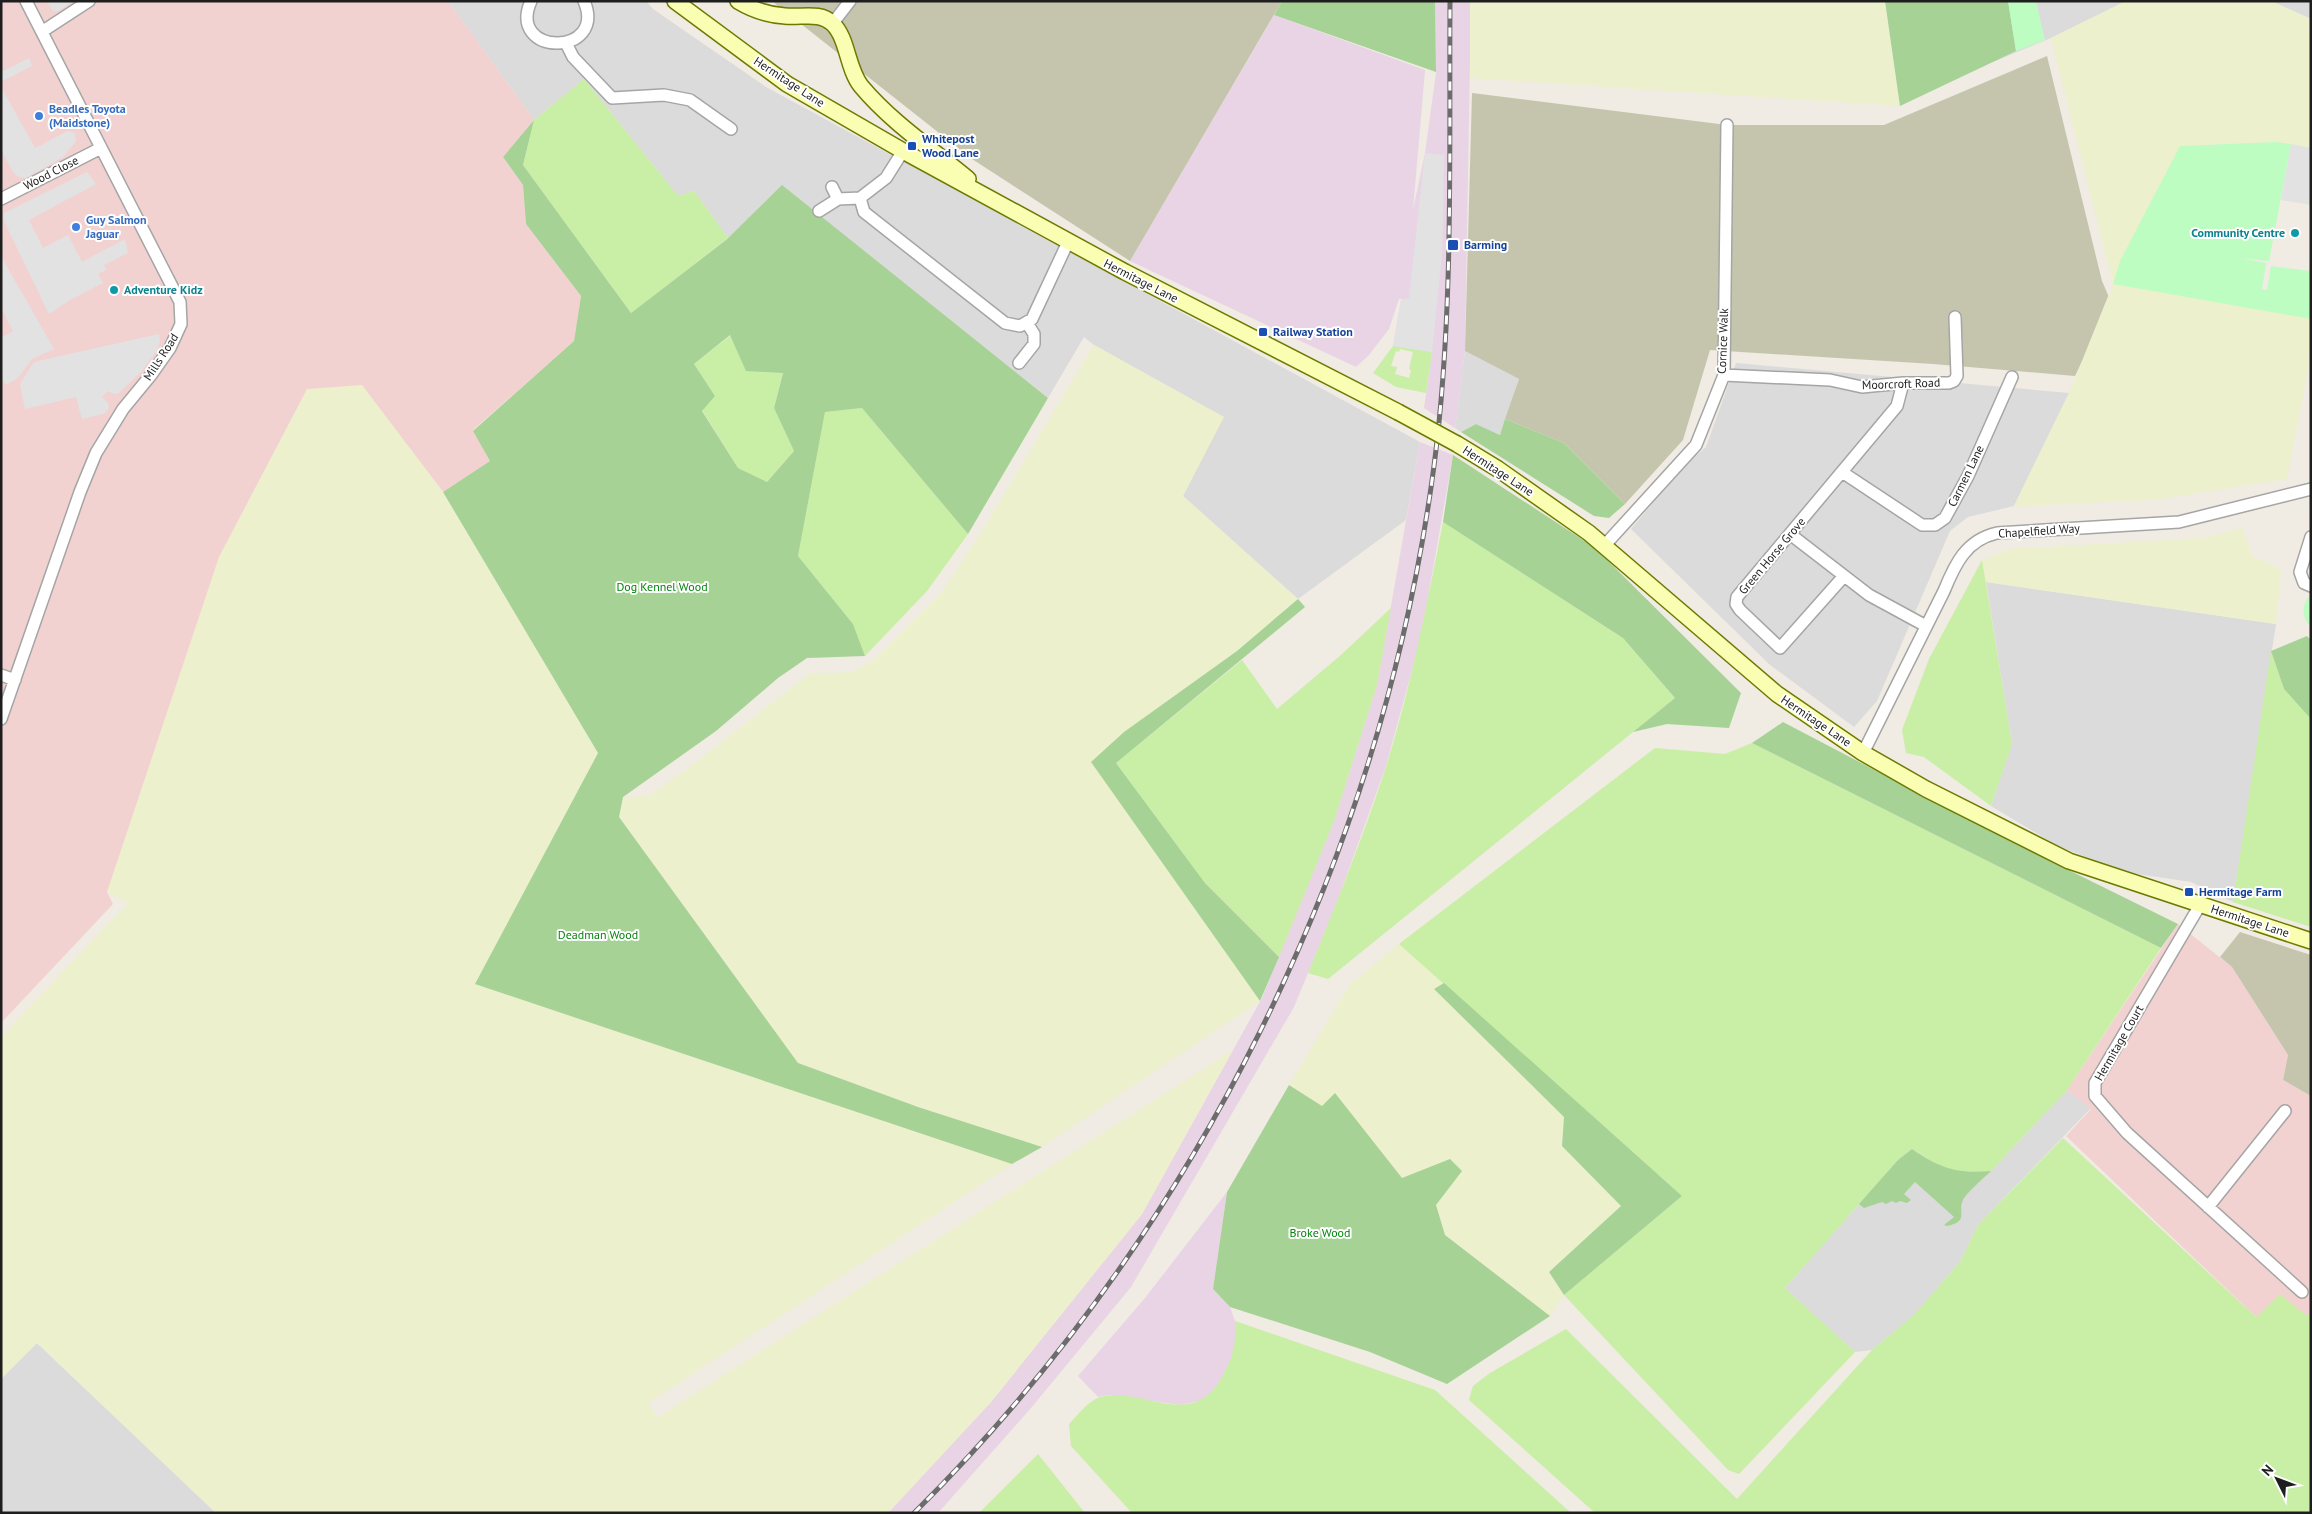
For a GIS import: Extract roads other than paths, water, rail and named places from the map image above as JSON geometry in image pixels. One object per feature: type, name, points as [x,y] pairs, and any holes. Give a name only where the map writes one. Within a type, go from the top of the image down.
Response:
[{"type":"main road","name":"Hermitage Lane","points":[[675,1],[787,84],[903,151],[1068,242],[1458,444],[1589,533],[1777,694],[1863,753],[1926,789],[2069,861],[2311,941]]},
{"type":"main road","points":[[738,1],[766,14],[819,16],[833,23],[843,41],[849,64],[861,85],[892,116],[996,202]]},
{"type":"street","name":"Mills Road","points":[[1,720],[80,492],[96,453],[123,409],[170,348],[181,324],[180,302],[26,1]]},
{"type":"street","points":[[43,31],[89,1]]},
{"type":"street","points":[[531,1],[528,12],[532,31],[547,43],[566,44],[574,40],[586,25],[588,16],[584,1]]},
{"type":"street","points":[[833,23],[850,1]]},
{"type":"street","points":[[566,44],[573,57],[612,98],[664,94],[690,100],[732,129]]},
{"type":"street","name":"Cornice Walk","points":[[1604,546],[1696,445],[1724,375],[1727,125]]},
{"type":"street","name":"Wood Close","points":[[1,199],[101,148]]},
{"type":"street","points":[[819,211],[838,199],[860,198],[886,178],[903,151]]},
{"type":"street","points":[[832,187],[838,199]]},
{"type":"street","points":[[860,198],[866,215],[1005,323],[1015,326],[1027,323],[1032,319],[1068,242]]},
{"type":"street","name":"Moorcroft Road","points":[[1724,375],[1830,380],[1862,387],[1903,382],[1949,383],[1954,381],[1957,376],[1955,317]]},
{"type":"street","points":[[1018,363],[1034,344],[1034,334],[1027,323]]},
{"type":"street","name":"Carmen Lane","points":[[1842,472],[1922,525],[1935,525],[1945,518],[1968,476],[2012,377]]},
{"type":"street","name":"Green Horse Grove","points":[[1844,576],[1780,648],[1736,604],[1737,597],[1897,406],[1903,382]]},
{"type":"street","name":"Chapelfield Way","points":[[1863,753],[1955,564],[1970,546],[1988,535],[2179,522],[2311,489]]},
{"type":"street","points":[[1790,534],[1869,596],[1926,626]]},
{"type":"street","points":[[2311,537],[2300,572],[2304,583],[2311,586]]},
{"type":"street","points":[[1,675],[15,680]]},
{"type":"street","name":"Hermitage Court","points":[[2200,905],[2094,1088],[2095,1096],[2127,1133],[2302,1292]]},
{"type":"street","points":[[2208,1207],[2285,1111]]},
{"type":"railway","points":[[914,1513],[1015,1404],[1106,1287],[1188,1162],[1260,1032],[1321,896],[1370,756],[1408,612],[1434,466],[1445,350],[1448,292],[1450,1]]},
{"type":"place","name":"Beadles Toyota (Maidstone)","points":[[39,116]]},
{"type":"place","name":"Whitepost Wood Lane","points":[[912,146]]},
{"type":"place","name":"Guy Salmon Jaguar","points":[[76,227]]},
{"type":"place","name":"Community Centre","points":[[2295,233]]},
{"type":"place","name":"Barming","points":[[1453,245]]},
{"type":"place","name":"Adventure Kidz","points":[[114,290]]},
{"type":"place","name":"Railway Station","points":[[1263,332]]},
{"type":"place","name":"Hermitage Farm","points":[[2189,892]]},
{"type":"park label","name":"Dog Kennel Wood","points":[[662,587]]},
{"type":"park label","name":"Deadman Wood","points":[[598,935]]},
{"type":"park label","name":"Broke Wood","points":[[1320,1233]]}]
